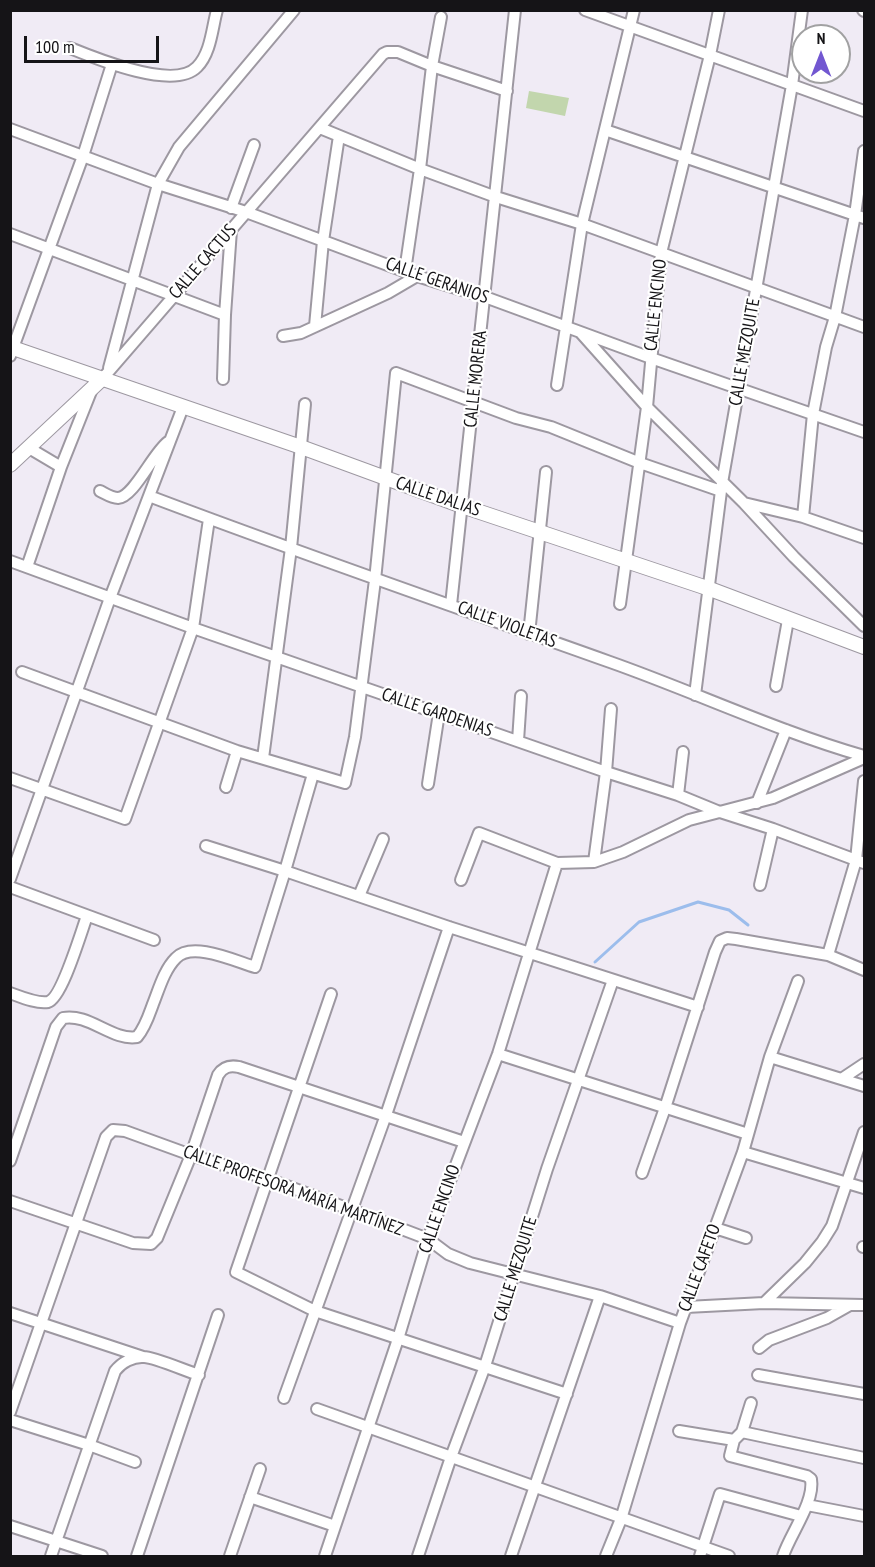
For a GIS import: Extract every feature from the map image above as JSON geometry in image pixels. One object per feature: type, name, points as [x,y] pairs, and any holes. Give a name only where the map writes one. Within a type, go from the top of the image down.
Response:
[{"type":"street","points":[[70,48],[112,64],[176,76],[191,72],[199,65],[217,10]]},
{"type":"street","points":[[106,375],[158,184],[179,147],[294,10]]},
{"type":"street","name":"CALLE MORERA","points":[[451,605],[515,10]]},
{"type":"street","points":[[585,10],[864,111]]},
{"type":"street","points":[[557,385],[582,224],[634,10]]},
{"type":"street","name":"CALLE ENCINO","points":[[620,603],[647,406],[661,253],[686,157],[719,10]]},
{"type":"street","name":"CALLE MEZQUITE","points":[[695,695],[721,487],[792,85],[802,10]]},
{"type":"street","points":[[405,271],[432,66],[441,17]]},
{"type":"street","name":"CALLE CACTUS","points":[[10,465],[106,375],[173,295],[387,51],[398,52],[432,66]]},
{"type":"street","points":[[11,350],[83,156],[112,64]]},
{"type":"street","points":[[432,66],[507,91]]},
{"type":"street","points":[[320,128],[496,197],[582,224],[864,327]]},
{"type":"street","name":"CALLE GERANIOS","points":[[10,129],[158,184],[246,212],[417,276],[485,297],[864,432]]},
{"type":"street","points":[[604,130],[860,217]]},
{"type":"street","points":[[315,326],[323,241],[339,136]]},
{"type":"street","points":[[231,208],[254,145]]},
{"type":"street","points":[[803,517],[813,414],[826,347],[860,217],[864,151]]},
{"type":"street","points":[[224,379],[225,315],[231,230]]},
{"type":"street","points":[[10,234],[225,315]]},
{"type":"street","points":[[283,336],[302,333],[388,293],[417,276]]},
{"type":"street","points":[[580,331],[721,487],[744,503],[794,557],[864,626]]},
{"type":"street","name":"CALLE DALIAS","points":[[11,350],[106,375],[183,407],[302,447],[462,506],[710,589],[864,647]]},
{"type":"street","points":[[22,672],[237,751],[345,783],[353,748],[375,580],[396,373],[516,418],[551,427],[640,463],[721,487]]},
{"type":"street","points":[[27,567],[61,467],[92,388]]},
{"type":"street","points":[[263,758],[291,548],[305,404]]},
{"type":"street","points":[[10,879],[110,597],[183,407]]},
{"type":"street","points":[[100,491],[115,497],[123,497],[142,476],[158,450],[169,440]]},
{"type":"street","points":[[29,447],[61,467]]},
{"type":"street","points":[[529,634],[546,472]]},
{"type":"street","name":"CALLE VIOLETAS","points":[[149,496],[375,580],[612,662],[786,730],[864,757]]},
{"type":"street","points":[[744,503],[803,517],[864,538]]},
{"type":"street","points":[[10,778],[125,819],[193,628],[209,519]]},
{"type":"street","name":"CALLE GARDENIAS","points":[[10,561],[193,628],[678,795],[860,862]]},
{"type":"street","points":[[776,686],[788,620]]},
{"type":"street","points":[[518,741],[521,696]]},
{"type":"street","points":[[594,862],[606,772],[611,709]]},
{"type":"street","points":[[428,784],[439,713]]},
{"type":"street","points":[[757,803],[786,730]]},
{"type":"street","points":[[226,787],[237,751]]},
{"type":"street","points":[[678,795],[683,753]]},
{"type":"street","points":[[461,880],[478,833],[557,863],[594,862],[623,852],[689,820],[717,811],[757,803],[864,757]]},
{"type":"street","points":[[10,1161],[56,1027],[63,1018],[78,1018],[128,1037],[137,1037],[162,980],[177,957],[192,951],[202,952],[255,967],[313,774]]},
{"type":"street","points":[[828,955],[860,862],[864,781]]},
{"type":"street","points":[[760,885],[773,829]]},
{"type":"street","points":[[359,896],[383,839]]},
{"type":"street","points":[[206,846],[698,1007]]},
{"type":"street","name":"CALLE ENCINO","points":[[325,1557],[398,1339],[428,1239],[498,1054],[557,863]]},
{"type":"street","points":[[10,887],[154,940]]},
{"type":"street","points":[[10,993],[47,1002],[53,999],[62,985],[87,916]]},
{"type":"street","points":[[284,1398],[386,1115],[449,927]]},
{"type":"street","points":[[642,1173],[720,941],[728,938],[736,939],[828,955],[864,970]]},
{"type":"street","name":"CALLE MEZQUITE","points":[[417,1557],[485,1366],[547,1170],[612,980]]},
{"type":"street","name":"CALLE CAFETO","points":[[606,1557],[621,1519],[680,1323],[743,1152],[770,1057],[798,981]]},
{"type":"street","points":[[331,994],[236,1272],[315,1311],[567,1394]]},
{"type":"street","points":[[498,1054],[748,1134]]},
{"type":"street","points":[[770,1057],[864,1086]]},
{"type":"street","points":[[843,1078],[864,1064]]},
{"type":"street","points":[[10,1201],[133,1243],[151,1244],[157,1238],[191,1155],[218,1076],[222,1069],[233,1066],[464,1142]]},
{"type":"street","name":"CALLE PROFESORA MARÍA MARTÍNEZ","points":[[76,1225],[109,1132],[118,1129],[268,1179],[352,1210],[428,1239],[448,1254],[470,1263],[600,1296],[680,1323]]},
{"type":"street","points":[[764,1303],[805,1263],[832,1226],[864,1132]]},
{"type":"street","points":[[743,1152],[864,1188]]},
{"type":"street","points":[[10,1412],[76,1225]]},
{"type":"street","points":[[715,1228],[746,1238]]},
{"type":"street","points":[[511,1557],[600,1296]]},
{"type":"street","points":[[686,1307],[764,1303],[864,1305]]},
{"type":"street","points":[[759,1348],[769,1340],[827,1318],[850,1304]]},
{"type":"street","points":[[10,1313],[199,1375]]},
{"type":"street","points":[[137,1557],[218,1315]]},
{"type":"street","points":[[51,1557],[115,1371],[124,1362],[143,1357]]},
{"type":"street","points":[[758,1375],[864,1394]]},
{"type":"street","points":[[751,1402],[730,1456],[810,1478],[812,1484],[807,1504],[783,1557]]},
{"type":"street","points":[[317,1409],[621,1519],[701,1552],[729,1557]]},
{"type":"street","points":[[10,1420],[135,1462]]},
{"type":"street","points":[[680,1431],[738,1436],[864,1458]]},
{"type":"street","points":[[230,1557],[260,1469]]},
{"type":"street","points":[[701,1552],[720,1494],[801,1516]]},
{"type":"street","points":[[250,1497],[335,1526]]},
{"type":"street","points":[[807,1504],[864,1516]]},
{"type":"street","points":[[10,1526],[102,1557]]},
{"type":"green space","points":[[529,91],[569,98],[565,116],[526,108]]},
{"type":"waterway","points":[[595,962],[639,922],[698,902],[729,910],[748,925]]}]
